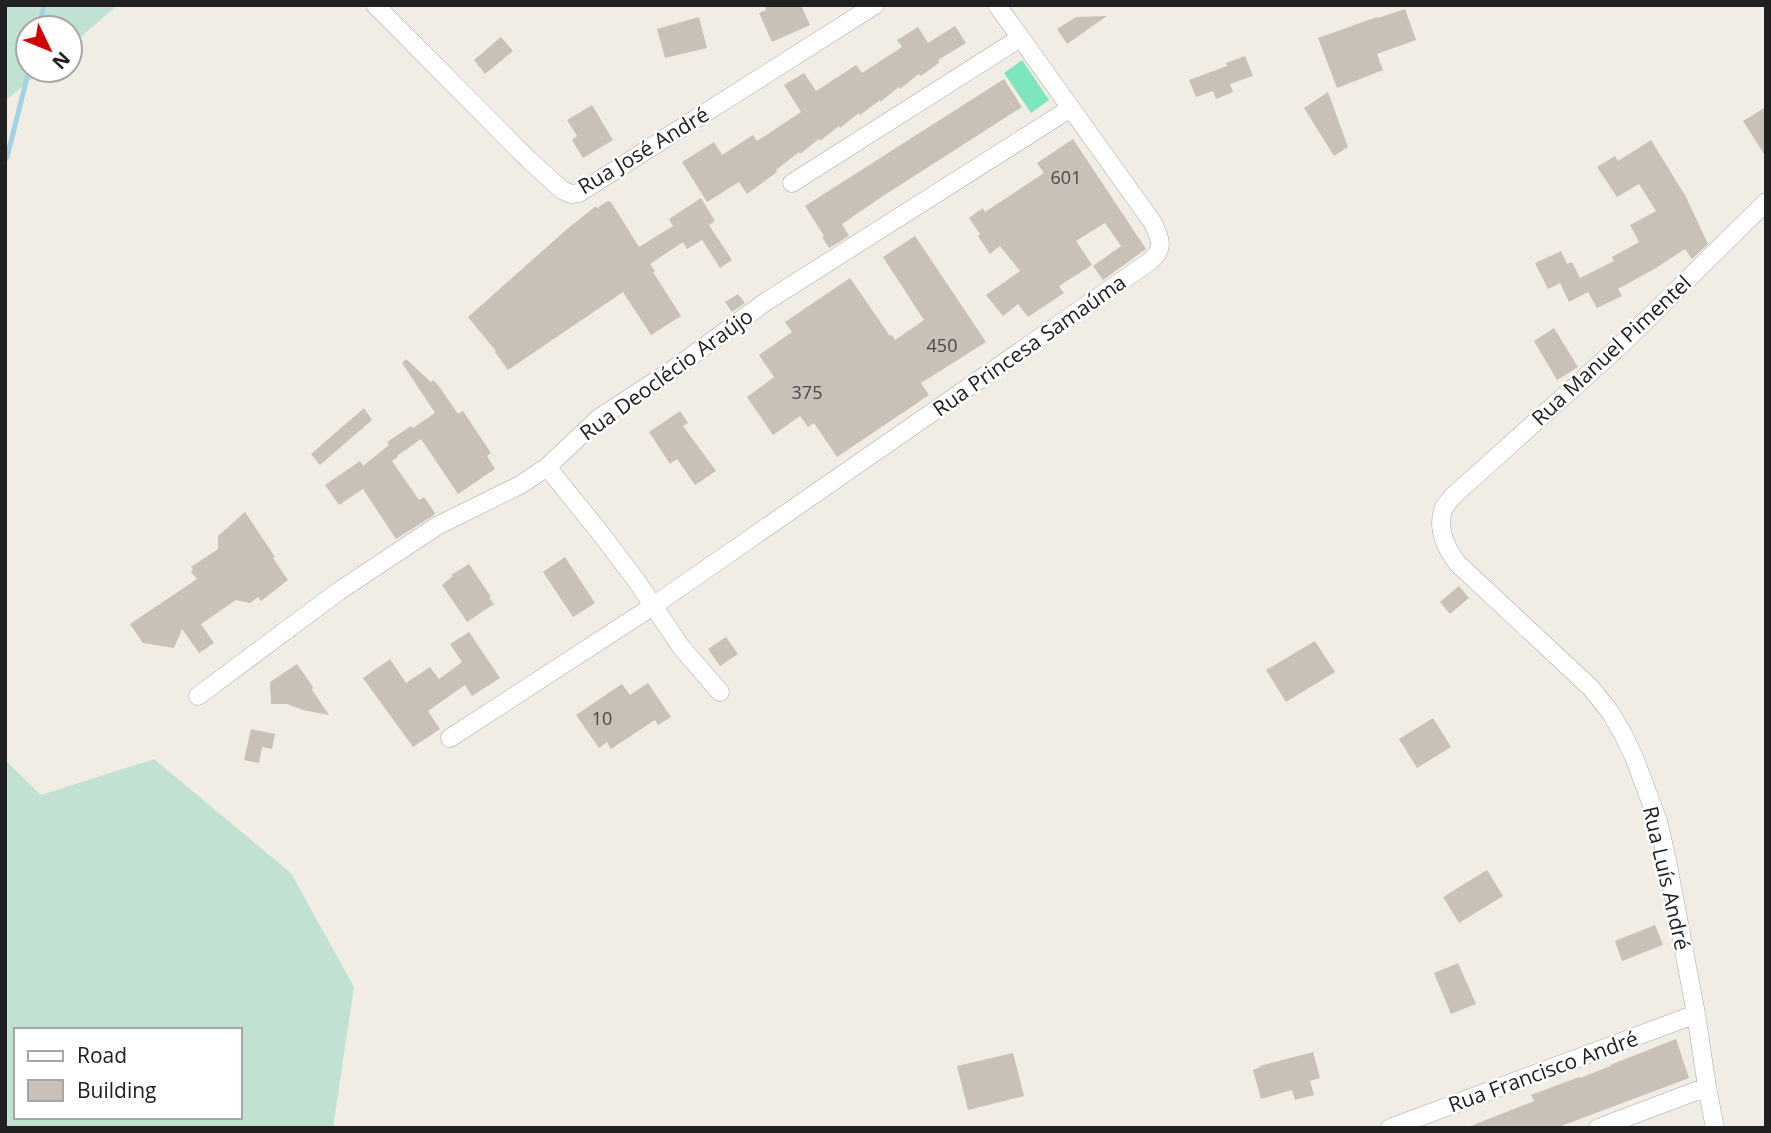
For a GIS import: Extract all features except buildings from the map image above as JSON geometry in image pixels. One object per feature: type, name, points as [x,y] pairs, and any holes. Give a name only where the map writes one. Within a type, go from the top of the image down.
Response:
[{"type":"street","name":"Rua José André","points":[[374,5],[528,160],[562,190],[571,194],[591,185],[875,5]]},
{"type":"street","name":"Rua Princesa Samaúma","points":[[653,606],[1157,255],[1160,246],[1153,223],[997,5]]},
{"type":"street","points":[[792,183],[1020,38]]},
{"type":"street","name":"Rua Deoclécio Araújo","points":[[198,696],[339,592],[437,526],[520,485],[547,467],[599,418],[671,371],[764,303],[1071,108]]},
{"type":"street","name":"Rua Manuel Pimentel","points":[[1453,496],[1622,344],[1766,202]]},
{"type":"street","points":[[547,467],[636,580],[681,647],[719,692]]},
{"type":"street","name":"Rua Luís André","points":[[1453,496],[1444,509],[1442,523],[1447,550],[1457,563],[1591,688],[1610,712],[1634,757],[1657,821],[1667,860],[1715,1128]]},
{"type":"street","points":[[450,738],[653,606]]},
{"type":"street","name":"Rua Francisco André","points":[[1390,1128],[1696,1014]]},
{"type":"street","points":[[1598,1128],[1707,1087]]},
{"type":"green space","points":[[5,5],[118,5],[84,34],[84,14],[14,14],[14,84],[25,84],[5,101]]},
{"type":"green space","points":[[1022,60],[1049,100],[1031,113],[1004,73]]},
{"type":"green space","points":[[154,759],[291,873],[354,987],[333,1128],[5,1128],[5,760],[41,795]]},
{"type":"waterway","points":[[42,14],[44,5]]},
{"type":"waterway","points":[[5,160],[25,84]]}]
